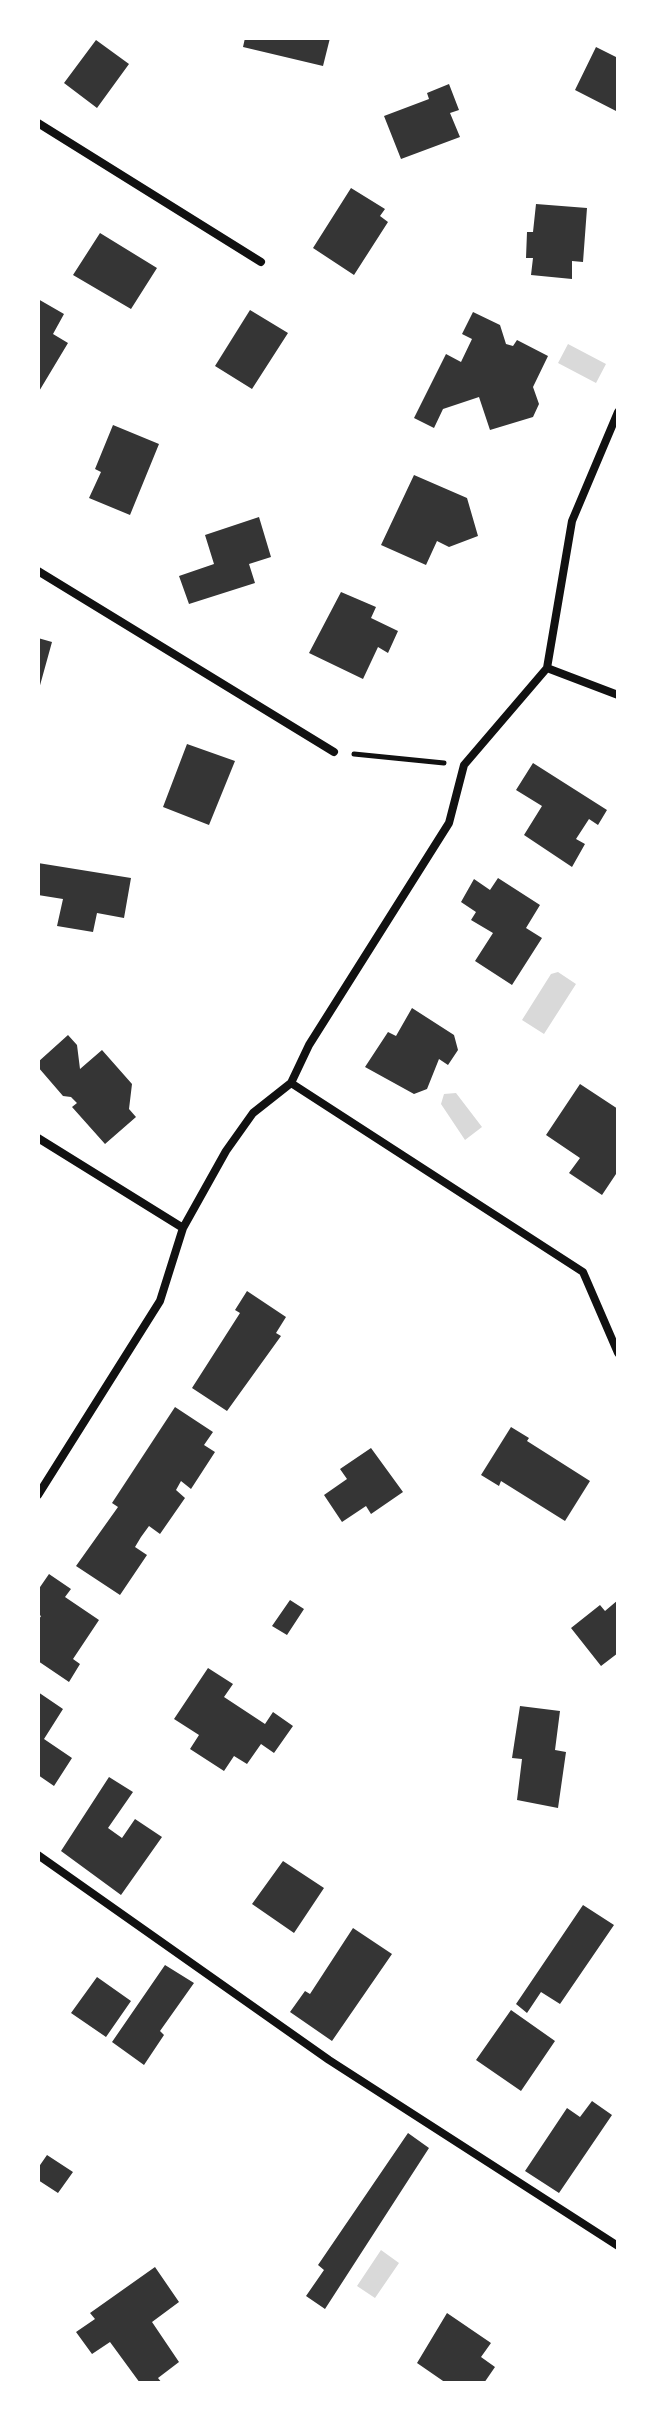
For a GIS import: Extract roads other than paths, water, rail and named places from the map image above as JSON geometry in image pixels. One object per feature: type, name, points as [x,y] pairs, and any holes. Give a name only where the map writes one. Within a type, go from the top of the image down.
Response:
[{"type":"street","points":[[38,123],[261,262]]},
{"type":"street","points":[[38,1495],[160,1301],[183,1228],[226,1151],[253,1113],[291,1083],[309,1045],[449,823],[464,765],[547,668],[572,521],[618,412]]},
{"type":"street","points":[[38,571],[334,752]]},
{"type":"street","points":[[547,668],[618,695]]},
{"type":"street","points":[[291,1083],[583,1272],[618,1353]]},
{"type":"street","points":[[38,1138],[183,1228]]},
{"type":"street","points":[[38,1855],[329,2060],[618,2246]]}]
